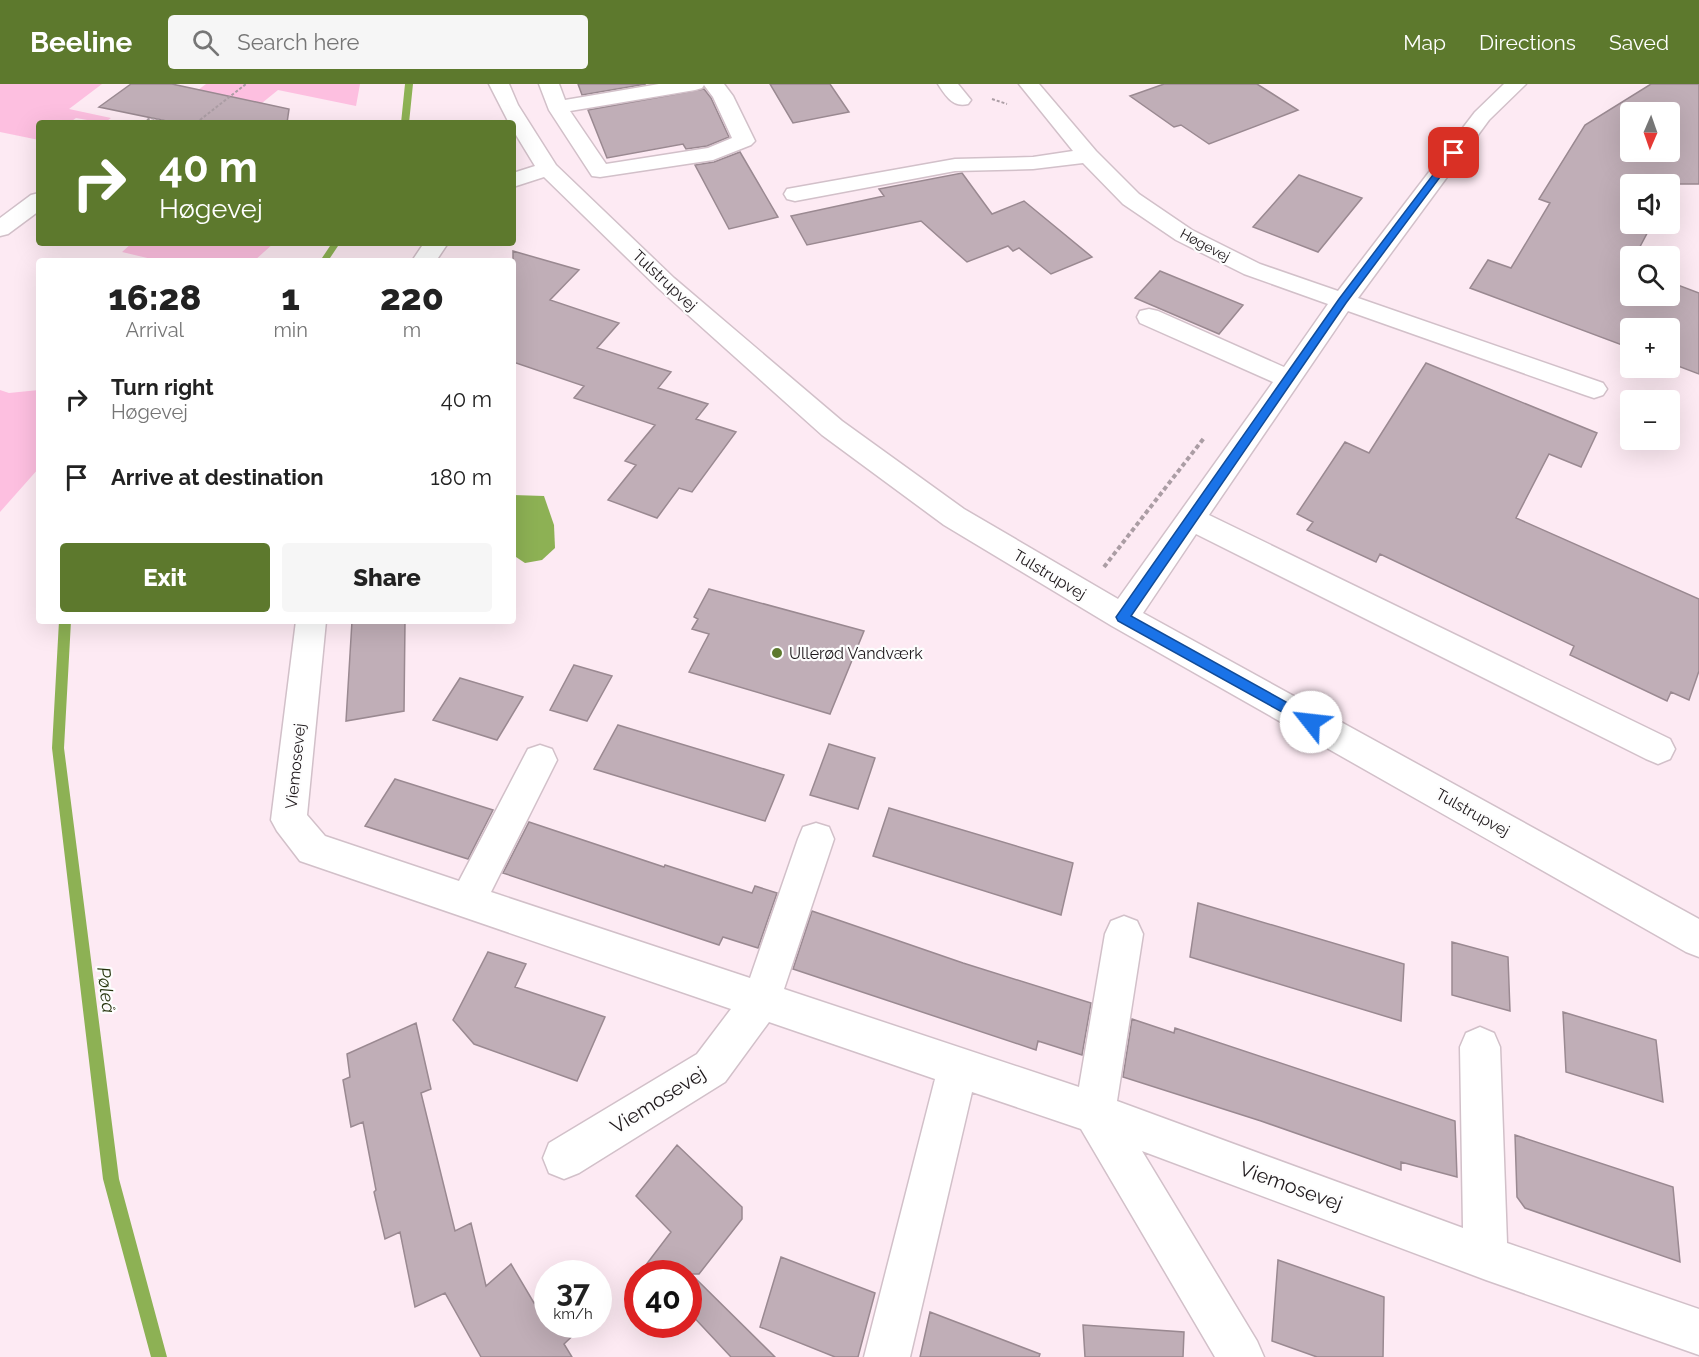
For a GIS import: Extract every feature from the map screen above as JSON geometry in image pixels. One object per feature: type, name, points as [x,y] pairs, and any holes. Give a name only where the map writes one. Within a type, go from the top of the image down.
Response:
[{"type":"street","name":"Tulstrupvej","points":[[499,84],[508,105],[548,169],[666,283],[832,428],[954,517],[1123,617],[1699,939]]},
{"type":"street","points":[[549,84],[558,107],[600,171],[713,154],[744,141],[723,96],[714,84]]},
{"type":"street","points":[[558,107],[695,84]]},
{"type":"street","name":"Høgevej","points":[[1029,84],[1088,156],[1131,199],[1184,235],[1252,269],[1594,389]]},
{"type":"street","points":[[1123,617],[1342,301],[1482,116],[1516,84]]},
{"type":"street","points":[[795,194],[955,165],[1033,163],[1088,156]]},
{"type":"street","points":[[516,179],[548,169]]},
{"type":"street","points":[[0,229],[36,202]]},
{"type":"street","points":[[1149,317],[1289,379]]},
{"type":"street","points":[[1191,519],[1658,749]]},
{"type":"street","name":"Viemosevej","points":[[311,624],[289,820],[313,849],[1095,1113],[1486,1258],[1699,1332]]},
{"type":"street","points":[[467,902],[540,760]]},
{"type":"street","name":"Viemosevej","points":[[564,1158],[711,1068],[761,1000],[816,839]]},
{"type":"street","points":[[1124,934],[1095,1113],[1241,1357]]},
{"type":"street","points":[[1480,1047],[1486,1258]]},
{"type":"street","points":[[887,1357],[958,1067]]},
{"type":"path","points":[[200,120],[246,84]]},
{"type":"shaded area","points":[[0,84],[102,84],[69,109],[111,118],[108,120],[76,118],[73,120],[36,120],[36,139],[0,132]]},
{"type":"shaded area","points":[[206,84],[360,84],[356,106],[278,90],[262,103],[198,90]]},
{"type":"shaded area","points":[[129,246],[271,246],[257,258],[147,258],[122,252]]},
{"type":"shaded area","points":[[0,390],[9,393],[36,390],[36,471],[0,512]]},
{"type":"shaded area","points":[[516,495],[544,496],[554,525],[555,548],[542,560],[525,563],[516,557]]},
{"type":"building","points":[[131,84],[172,84],[289,109],[287,120],[162,120],[99,107]]},
{"type":"building","points":[[578,84],[646,84],[582,95]]},
{"type":"building","points":[[770,84],[830,84],[849,112],[793,123]]},
{"type":"building","points":[[1164,84],[1257,84],[1298,110],[1209,144],[1181,125],[1174,127],[1130,96]]},
{"type":"building","points":[[1651,84],[1699,84],[1699,184],[1680,184],[1680,174],[1620,174],[1620,234],[1647,234],[1640,246],[1620,246],[1620,306],[1680,306],[1680,286],[1699,293],[1699,374],[1680,367],[1680,318],[1620,318],[1620,344],[1470,288],[1488,260],[1511,268],[1550,203],[1539,199],[1585,125],[1620,103],[1620,162],[1680,162],[1680,102],[1622,102]]},
{"type":"building","points":[[704,89],[711,98],[729,137],[707,146],[686,149],[683,144],[607,158],[588,110]]},
{"type":"building","points":[[740,152],[778,217],[729,229],[695,165],[714,162]]},
{"type":"building","points":[[962,173],[992,214],[1024,201],[1092,257],[1051,274],[1019,248],[1013,251],[1008,246],[967,262],[921,221],[807,245],[791,216],[884,196],[879,189]]},
{"type":"building","points":[[1299,175],[1362,198],[1318,252],[1253,227]]},
{"type":"building","points":[[513,251],[579,270],[550,300],[619,323],[597,348],[671,372],[658,388],[708,404],[696,419],[736,432],[692,492],[679,488],[657,518],[608,500],[636,465],[625,461],[655,425],[574,398],[584,386],[516,363],[516,258],[513,258]]},
{"type":"building","points":[[1160,271],[1243,305],[1219,334],[1135,298]]},
{"type":"building","points":[[1426,363],[1597,433],[1581,467],[1549,454],[1516,518],[1699,599],[1699,671],[1689,700],[1671,692],[1667,701],[1570,655],[1574,646],[1380,554],[1376,562],[1307,530],[1313,522],[1297,514],[1345,442],[1369,453]]},
{"type":"building","name":"Ullerød Vandværk","points":[[709,589],[864,631],[830,714],[689,672],[709,634],[692,629],[698,619],[694,617]]},
{"type":"building","points":[[352,624],[405,624],[404,711],[346,721]]},
{"type":"building","points":[[574,665],[612,676],[587,721],[550,710]]},
{"type":"building","points":[[460,678],[523,697],[497,740],[433,720]]},
{"type":"building","points":[[618,725],[784,775],[765,821],[594,769]]},
{"type":"building","points":[[829,744],[875,758],[858,809],[810,795]]},
{"type":"building","points":[[395,779],[493,810],[468,859],[365,826]]},
{"type":"building","points":[[889,808],[1073,863],[1061,915],[873,856]]},
{"type":"building","points":[[529,822],[664,867],[665,865],[752,893],[755,886],[777,893],[758,948],[723,937],[719,945],[503,873]]},
{"type":"building","points":[[1198,903],[1404,964],[1401,1021],[1190,957]]},
{"type":"building","points":[[812,911],[963,963],[1091,1003],[1082,1055],[1038,1041],[1036,1050],[793,969]]},
{"type":"building","points":[[1452,942],[1508,957],[1510,1011],[1452,995]]},
{"type":"building","points":[[488,952],[526,964],[515,987],[605,1017],[577,1081],[474,1044],[453,1020]]},
{"type":"building","points":[[1563,1012],[1656,1040],[1663,1102],[1566,1072]]},
{"type":"building","points":[[1132,1019],[1174,1033],[1175,1028],[1455,1121],[1457,1177],[1401,1162],[1401,1170],[1261,1121],[1123,1077]]},
{"type":"building","points":[[416,1023],[431,1089],[421,1093],[455,1231],[471,1223],[486,1286],[511,1264],[534,1303],[534,1338],[570,1338],[564,1344],[572,1357],[481,1357],[445,1293],[415,1307],[400,1232],[385,1239],[374,1192],[376,1190],[363,1122],[351,1127],[343,1080],[350,1077],[347,1054]]},
{"type":"building","points":[[1515,1135],[1673,1187],[1680,1262],[1525,1208],[1517,1197]]},
{"type":"building","points":[[677,1145],[742,1207],[742,1219],[702,1270],[702,1260],[650,1260],[671,1232],[636,1196]]},
{"type":"building","points":[[781,1257],[875,1293],[858,1357],[835,1357],[760,1327]]},
{"type":"building","points":[[1278,1260],[1384,1297],[1383,1357],[1317,1357],[1272,1341]]},
{"type":"building","points":[[702,1285],[775,1357],[731,1357],[702,1326]]},
{"type":"building","points":[[930,1312],[1040,1354],[1039,1357],[920,1357]]},
{"type":"building","points":[[1083,1325],[1184,1332],[1183,1357],[1085,1357]]},
{"type":"waterway","name":"Pøleå","points":[[405,120],[409,84]]},
{"type":"waterway","name":"Pøleå","points":[[326,258],[334,246]]},
{"type":"waterway","name":"Pøleå","points":[[65,624],[58,748],[111,1179],[159,1357]]},
{"type":"place","name":"Ullerød Vandværk","points":[[777,653]]},
{"type":"route","points":[[1311,722],[1123,617],[1342,301],[1454,153]]}]
